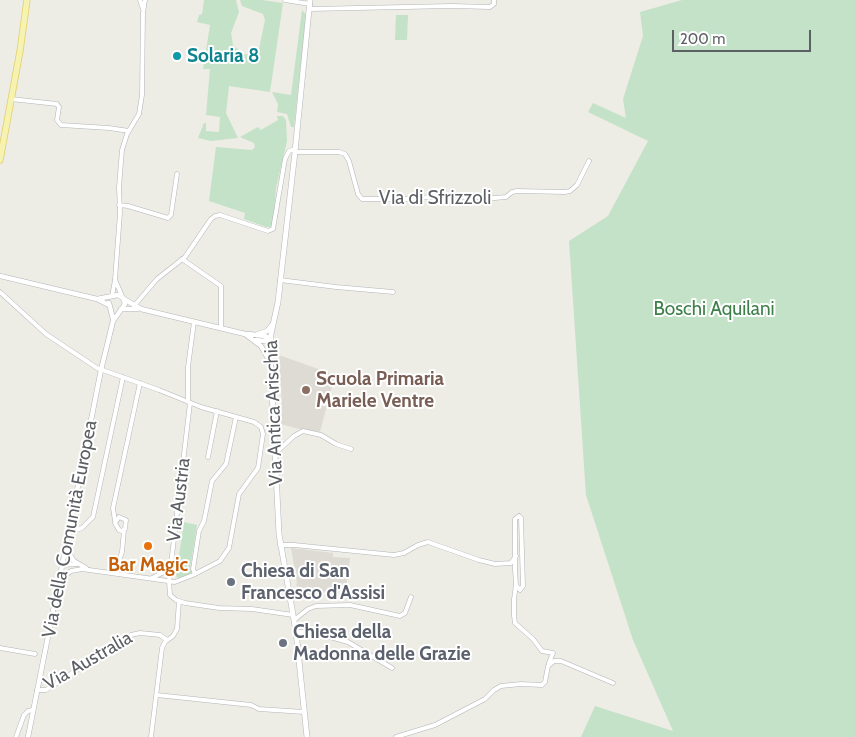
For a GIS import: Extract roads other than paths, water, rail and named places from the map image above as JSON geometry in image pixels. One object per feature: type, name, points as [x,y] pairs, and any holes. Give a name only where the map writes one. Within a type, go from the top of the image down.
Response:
[{"type":"main road","points":[[0,160],[27,0]]},
{"type":"main road","name":"Via Antica Arischia","points":[[307,737],[296,632],[280,545],[270,339],[280,280],[310,5]]},
{"type":"street","points":[[140,0],[143,13]]},
{"type":"street","points":[[110,306],[109,300],[112,296],[115,280],[120,205],[118,193],[122,150],[129,131],[138,116],[142,102],[143,13],[145,0]]},
{"type":"street","points":[[285,0],[310,5],[490,7],[494,4],[494,0]]},
{"type":"street","points":[[11,99],[57,104],[59,107],[57,120],[61,125],[129,131]]},
{"type":"street","points":[[134,308],[157,279],[182,260],[211,219],[217,215],[268,231],[273,229],[285,159],[289,151],[295,151]]},
{"type":"street","name":"Via di Sfrizzoli","points":[[295,151],[339,152],[345,154],[349,161],[358,194],[362,199],[410,199],[438,196],[495,198],[506,197],[517,190],[565,192],[570,191],[577,185],[589,161]]},
{"type":"street","points":[[120,205],[168,218],[171,215],[177,174]]},
{"type":"street","points":[[182,260],[221,286],[221,328]]},
{"type":"street","points":[[0,275],[97,299],[116,311],[134,308],[141,309],[245,334],[260,341],[270,339]]},
{"type":"street","points":[[115,280],[125,304],[120,310]]},
{"type":"street","points":[[280,280],[393,292]]},
{"type":"street","points":[[0,292],[46,334],[102,370],[189,403],[257,424],[261,427],[263,434],[257,470],[240,494],[227,552],[220,561],[178,581],[88,569],[69,573],[60,580]]},
{"type":"street","points":[[97,299],[117,294],[134,308]]},
{"type":"street","name":"Via della Comunità Europea","points":[[110,306],[114,321]]},
{"type":"street","name":"Via della Comunità Europea","points":[[28,737],[102,370],[114,321],[120,310]]},
{"type":"street","name":"Via Austria","points":[[179,601],[171,596],[169,581],[189,403],[188,367],[194,322]]},
{"type":"street","points":[[254,337],[267,331],[273,324]]},
{"type":"street","points":[[254,337],[271,363]]},
{"type":"street","points":[[70,528],[76,530],[82,528],[93,517],[123,377]]},
{"type":"street","points":[[123,538],[115,521],[113,508],[140,383]]},
{"type":"street","points":[[208,457],[217,411]]},
{"type":"street","points":[[195,574],[193,570],[199,531],[204,521],[212,481],[226,464],[236,417]]},
{"type":"street","points":[[275,452],[303,431],[325,437],[336,444],[350,448]]},
{"type":"street","points":[[263,434],[274,434]]},
{"type":"street","points":[[263,442],[274,442]]},
{"type":"street","points":[[396,737],[435,725],[486,699],[494,690],[501,686],[521,684],[542,685],[546,682],[553,653],[540,649],[533,638],[515,623],[514,599],[516,556],[515,519],[519,516],[521,518],[523,586],[514,599]]},
{"type":"street","points":[[115,521],[119,517],[126,519],[122,552],[115,573]]},
{"type":"street","points":[[119,530],[124,530]]},
{"type":"street","points":[[67,541],[72,557],[88,569]]},
{"type":"street","points":[[280,545],[394,556],[428,542],[479,560],[503,564],[511,563],[516,556]]},
{"type":"street","points":[[62,565],[79,564]]},
{"type":"street","points":[[503,564],[511,568],[515,575]]},
{"type":"street","points":[[62,565],[77,570]]},
{"type":"street","points":[[150,578],[164,572],[171,565]]},
{"type":"street","points":[[516,585],[520,590]]},
{"type":"street","points":[[151,737],[162,648],[177,629],[179,601],[219,608],[243,608],[294,618],[312,607],[341,605],[400,616],[405,613],[411,597]]},
{"type":"street","points":[[296,632],[312,632],[348,642],[392,668]]},
{"type":"street","name":"Via Australia","points":[[37,690],[46,690],[130,635],[140,633],[160,635],[167,640]]},
{"type":"street","points":[[0,648],[35,654]]},
{"type":"street","points":[[550,664],[554,661],[561,661],[613,683]]},
{"type":"street","points":[[157,695],[304,712]]},
{"type":"street","points":[[16,737],[24,715],[33,710]]},
{"type":"place","name":"Solaria 8","points":[[177,56]]},
{"type":"place","name":"Scuola Primaria Mariele Ventre","points":[[306,390]]},
{"type":"place","name":"Bar Magic","points":[[148,546]]},
{"type":"place","name":"Chiesa di San Francesco d'Assisi","points":[[231,582]]},
{"type":"place","name":"Chiesa della Madonna delle Grazie","points":[[283,643]]},
{"type":"park label","name":"Boschi Aquilani","points":[[714,309]]}]
